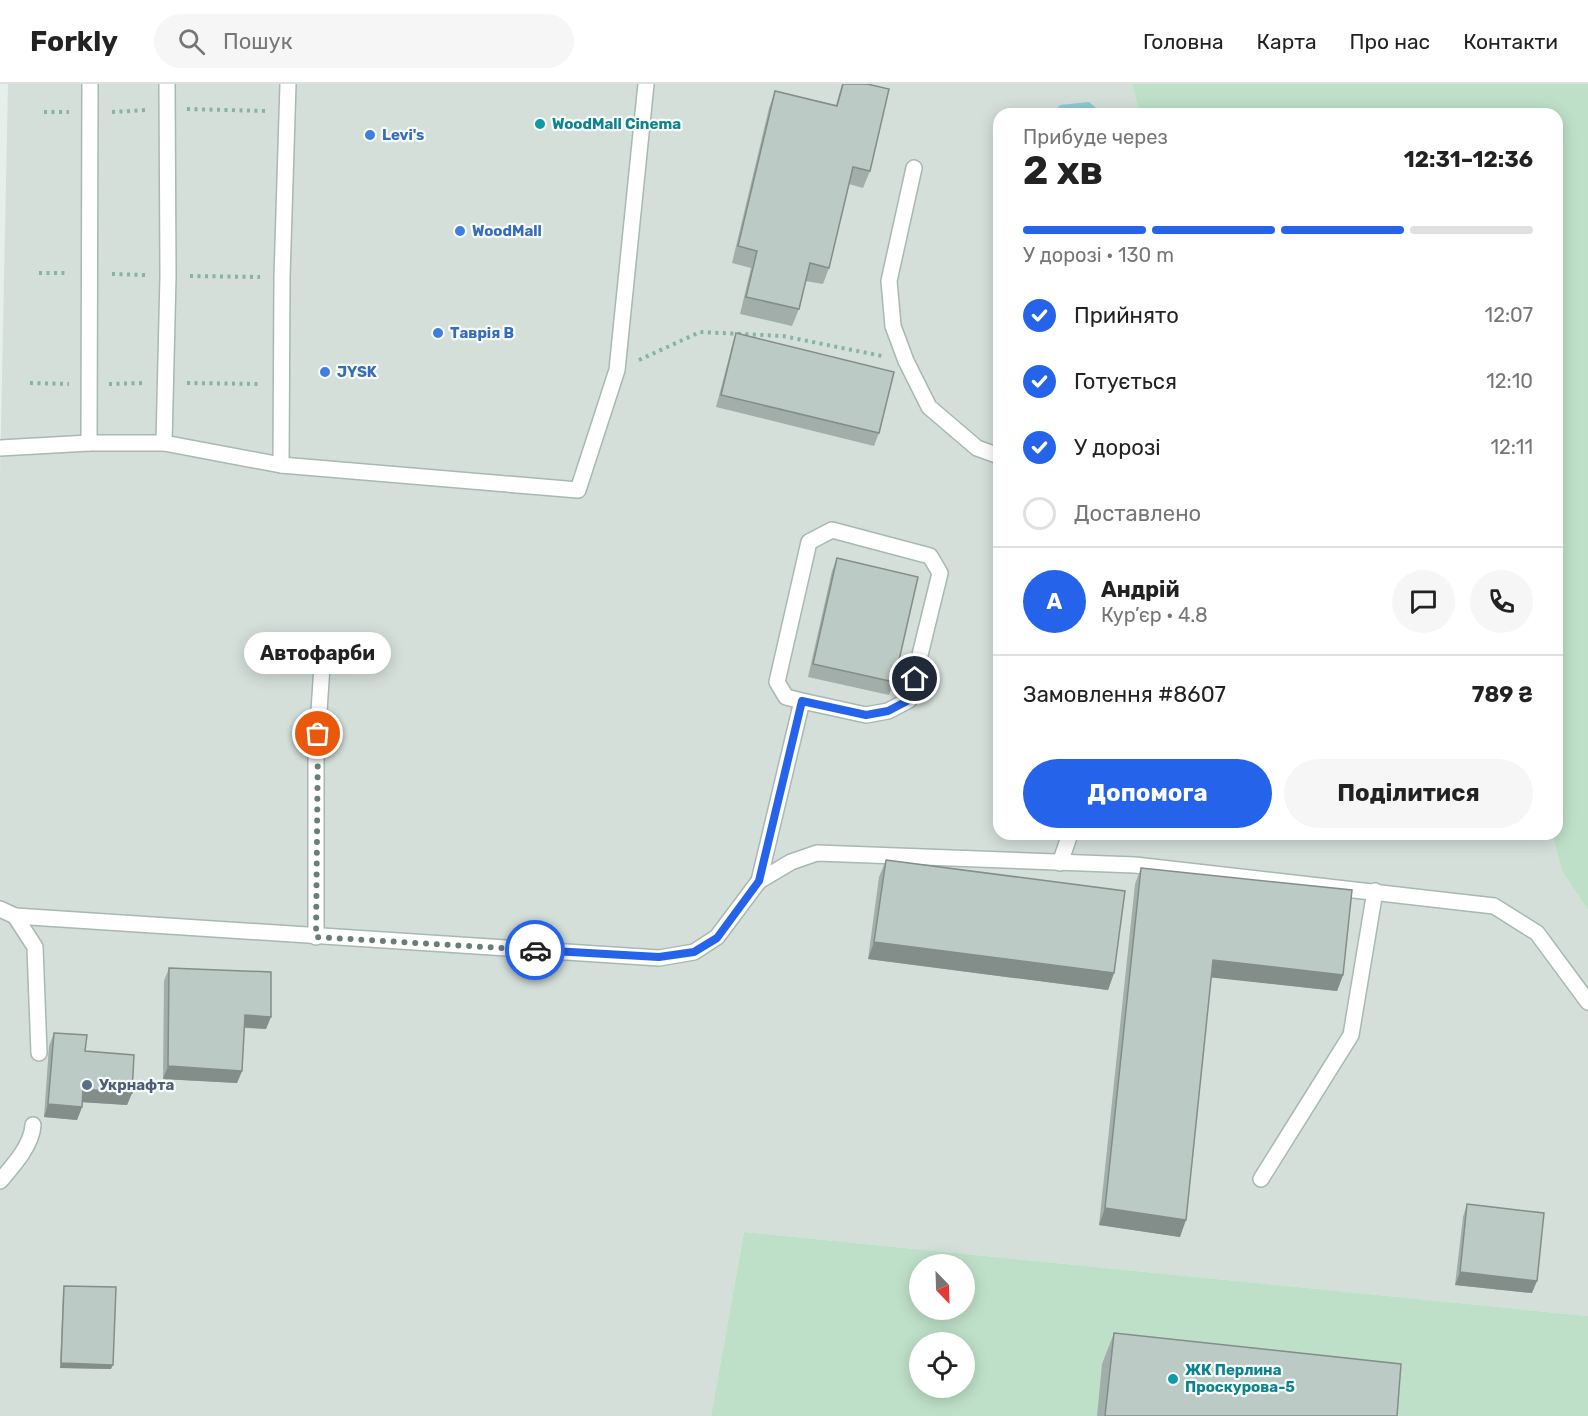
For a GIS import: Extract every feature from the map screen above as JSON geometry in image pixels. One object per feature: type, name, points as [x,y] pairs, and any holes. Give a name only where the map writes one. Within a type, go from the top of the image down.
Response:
[{"type":"lane","points":[[89,443],[90,84]]},
{"type":"lane","points":[[164,443],[168,276],[167,84]]},
{"type":"lane","points":[[281,465],[282,277],[288,84]]},
{"type":"lane","points":[[0,448],[89,443],[164,443],[281,465],[578,490],[617,370],[646,84]]},
{"type":"lane","points":[[914,168],[889,281],[893,326],[906,361],[929,407],[977,448],[993,454]]},
{"type":"lane","points":[[832,530],[930,556],[940,573],[909,700],[888,711],[866,715],[802,701],[786,697],[777,682],[809,542],[832,530]]},
{"type":"lane","points":[[316,937],[316,756],[322,666]]},
{"type":"lane","points":[[759,881],[802,701]]},
{"type":"lane","points":[[1059,863],[1068,840]]},
{"type":"lane","points":[[0,909],[15,916],[316,937],[659,957],[694,952],[717,938],[759,881],[791,862],[817,853],[1135,865],[1494,906],[1537,933],[1588,1002]]},
{"type":"lane","points":[[1261,1179],[1351,1035],[1375,891]]},
{"type":"lane","points":[[15,916],[35,947],[39,1053]]},
{"type":"lane","points":[[0,1181],[22,1153],[33,1130],[33,1125]]},
{"type":"path","points":[[617,370],[700,332],[783,336],[906,361]]},
{"type":"shaded area","points":[[8,84],[1132,84],[1138,108],[993,108],[993,840],[1554,840],[1562,871],[1588,910],[1588,1316],[744,1232],[711,1416],[0,1416],[0,476]]},
{"type":"green space","points":[[1132,84],[1588,84],[1588,910],[1562,871],[1554,840],[1563,840],[1563,108],[1138,108]]},
{"type":"green space","points":[[744,1232],[965,1254],[909,1254],[909,1320],[975,1320],[975,1255],[1588,1316],[1588,1416],[711,1416]]},
{"type":"water","points":[[1089,102],[1096,108],[1058,108],[1060,105]]},
{"type":"building","points":[[843,84],[867,84],[889,89],[870,171],[853,167],[829,268],[810,263],[799,309],[746,297],[757,251],[738,246],[775,91],[837,106]]},
{"type":"building","points":[[736,333],[894,372],[879,433],[721,395]]},
{"type":"building","points":[[837,558],[918,577],[894,682],[813,664]]},
{"type":"building","points":[[886,860],[1125,891],[1114,973],[874,942]]},
{"type":"building","points":[[1141,868],[1352,890],[1343,975],[1213,960],[1186,1220],[1105,1208]]},
{"type":"building","points":[[169,968],[271,972],[271,1017],[245,1015],[242,1071],[168,1066]]},
{"type":"building","name":"Укрнафта","points":[[54,1033],[87,1035],[85,1051],[134,1055],[132,1093],[83,1089],[82,1107],[48,1104]]},
{"type":"building","points":[[1467,1204],[1544,1213],[1537,1281],[1460,1272]]},
{"type":"building","points":[[64,1286],[116,1287],[113,1365],[61,1363]]},
{"type":"building","points":[[1114,1333],[1401,1364],[1397,1416],[1105,1416]]},
{"type":"way so far","points":[[318,734],[316,937],[535,950]]},
{"type":"place","name":"WoodMall Cinema","points":[[540,124]]},
{"type":"place","name":"Levi's","points":[[370,135]]},
{"type":"place","name":"WoodMall","points":[[460,231]]},
{"type":"place","name":"Таврія В","points":[[438,333]]},
{"type":"place","name":"JYSK","points":[[325,372]]},
{"type":"place","name":"Автофарби","points":[[318,734]]},
{"type":"place","name":"Укрнафта","points":[[87,1085]]},
{"type":"place","name":"ЖК Перлина Проскурова-5","points":[[1173,1379]]},
{"type":"route","points":[[535,950],[659,957],[694,952],[717,938],[759,881],[802,701],[866,715],[888,711],[909,700],[915,679]]}]
